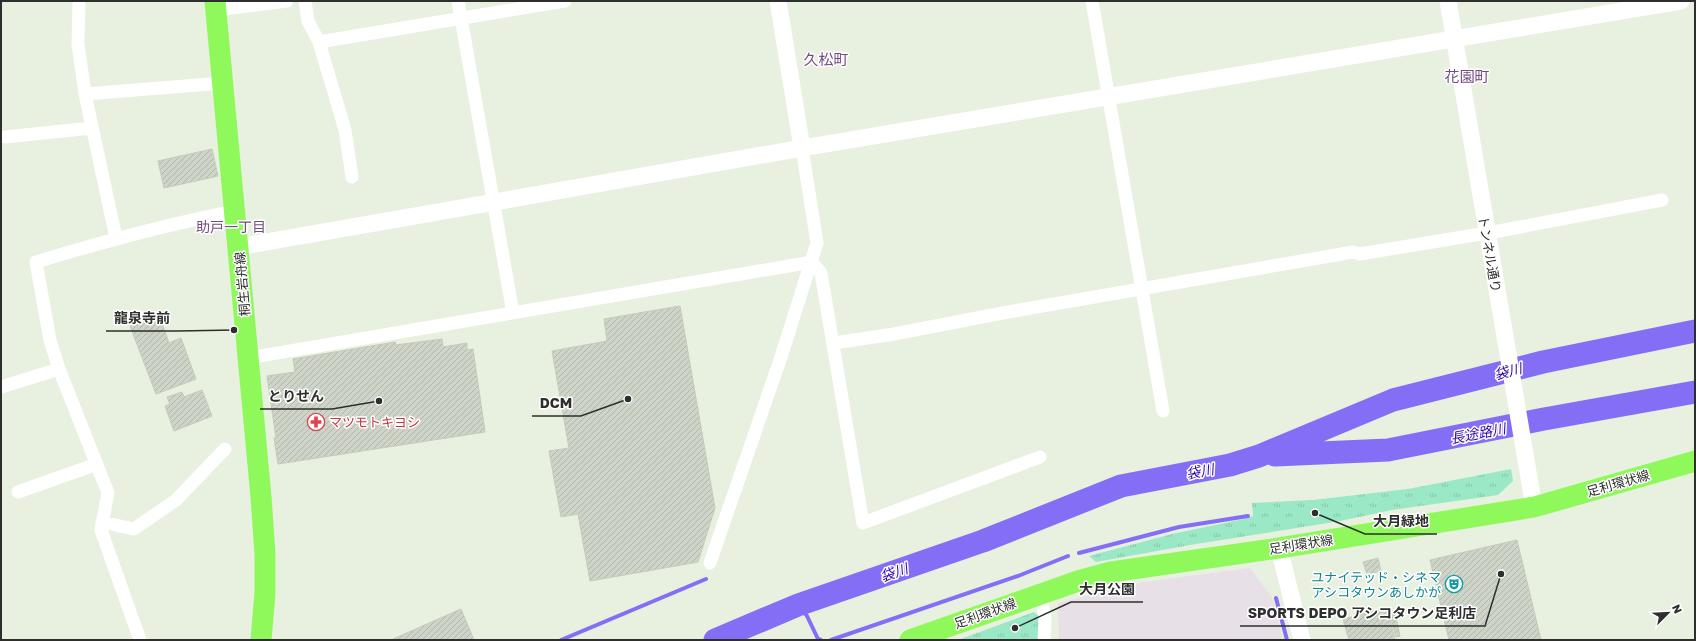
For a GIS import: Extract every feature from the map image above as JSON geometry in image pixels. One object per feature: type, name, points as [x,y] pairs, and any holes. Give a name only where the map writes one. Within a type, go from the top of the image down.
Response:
[{"type":"main road","name":"桐生岩舟線","points":[[216,5],[261,497],[265,554],[265,593],[261,640]]},
{"type":"main road","name":"足利環状線","points":[[910,640],[1040,594],[1111,572],[1279,548],[1534,507],[1695,461]]},
{"type":"street","points":[[79,1],[78,44],[85,94],[116,238]]},
{"type":"street","points":[[216,5],[287,1]]},
{"type":"street","points":[[305,1],[308,21],[319,42],[345,130],[352,177]]},
{"type":"street","points":[[458,1],[513,313]]},
{"type":"street","points":[[319,42],[565,1]]},
{"type":"street","points":[[710,564],[812,262],[817,243],[778,1]]},
{"type":"street","points":[[1092,1],[1163,411]]},
{"type":"street","name":"トンネル通り","points":[[1448,1],[1486,232],[1534,507]]},
{"type":"street","points":[[238,247],[802,148],[1109,98],[1680,1]]},
{"type":"street","points":[[85,94],[223,83]]},
{"type":"street","points":[[5,137],[92,128]]},
{"type":"street","points":[[834,343],[894,334],[1008,312],[1353,252],[1360,254],[1662,200]]},
{"type":"street","points":[[140,640],[101,530],[108,494],[58,369],[50,340],[36,262],[116,238],[191,219],[236,211]]},
{"type":"street","points":[[248,358],[812,262]]},
{"type":"street","points":[[812,262],[821,273],[834,343],[863,523],[1040,458]]},
{"type":"street","points":[[1,388],[58,369]]},
{"type":"street","points":[[102,522],[134,529],[176,500],[225,449]]},
{"type":"street","points":[[18,492],[96,464]]},
{"type":"street","points":[[1279,548],[1302,640]]},
{"type":"street","points":[[1040,594],[1045,617],[1044,640]]},
{"type":"shaded area","points":[[1250,568],[1272,597],[1283,640],[1059,640],[1058,603],[1144,582]]},
{"type":"green space","points":[[1511,469],[1513,481],[1498,495],[1392,510],[1340,521],[1096,562],[1089,556],[1172,534],[1244,519],[1253,516],[1252,503],[1313,500],[1408,489]]},
{"type":"green space","points":[[1034,612],[1039,616],[1038,640],[958,640]]},
{"type":"building","points":[[212,149],[218,176],[164,188],[158,161]]},
{"type":"building","points":[[680,306],[715,508],[698,562],[590,581],[578,514],[561,517],[549,451],[569,448],[552,351],[607,341],[604,319]]},
{"type":"building","points":[[159,315],[169,343],[181,338],[196,379],[156,394],[130,326]]},
{"type":"building","points":[[442,339],[443,347],[467,343],[467,350],[473,349],[485,432],[278,464],[274,438],[276,438],[267,376],[295,372],[293,359],[395,342],[396,345]]},
{"type":"building","points":[[202,390],[212,416],[174,431],[165,406],[170,404],[167,397],[182,392],[184,397]]},
{"type":"building","points":[[1517,540],[1541,640],[1449,640],[1430,560]]},
{"type":"building","points":[[1378,558],[1381,571],[1367,574],[1363,562]]},
{"type":"building","points":[[1387,608],[1395,640],[1349,640],[1343,619]]},
{"type":"building","points":[[461,609],[474,640],[392,640],[393,639]]},
{"type":"building","points":[[1395,613],[1400,636],[1396,637],[1390,615]]},
{"type":"waterway","name":"袋川","points":[[715,640],[798,605],[983,541],[1121,486],[1230,465],[1259,456],[1393,400],[1543,362],[1695,331]]},
{"type":"waterway","name":"長途路川","points":[[1275,455],[1388,450],[1544,419],[1695,392]]},
{"type":"waterway","points":[[1079,553],[1179,527],[1248,516]]},
{"type":"waterway","points":[[831,640],[1018,576],[1068,556]]},
{"type":"waterway","points":[[561,640],[706,579]]},
{"type":"waterway","points":[[1276,598],[1287,640]]},
{"type":"waterway","points":[[798,605],[807,616],[818,639],[821,640]]},
{"type":"place","name":"龍泉寺前","points":[[234,330]]},
{"type":"place","name":"DCM","points":[[628,399]]},
{"type":"place","name":"とりせん","points":[[379,401]]},
{"type":"place","name":"マツモトキヨシ","points":[[316,422]]},
{"type":"place","name":"大月緑地","points":[[1315,513]]},
{"type":"place","name":"SPORTS DEPO アシコタウン足利店","points":[[1501,574]]},
{"type":"place","name":"ユナイテッド・シネマ アシコタウンあしかが","points":[[1454,584]]},
{"type":"place","name":"大月公園","points":[[1015,628]]},
{"type":"district","name":"久松町","points":[[826,59]]},
{"type":"district","name":"花園町","points":[[1467,76]]},
{"type":"district","name":"助戸一丁目","points":[[231,226]]}]
